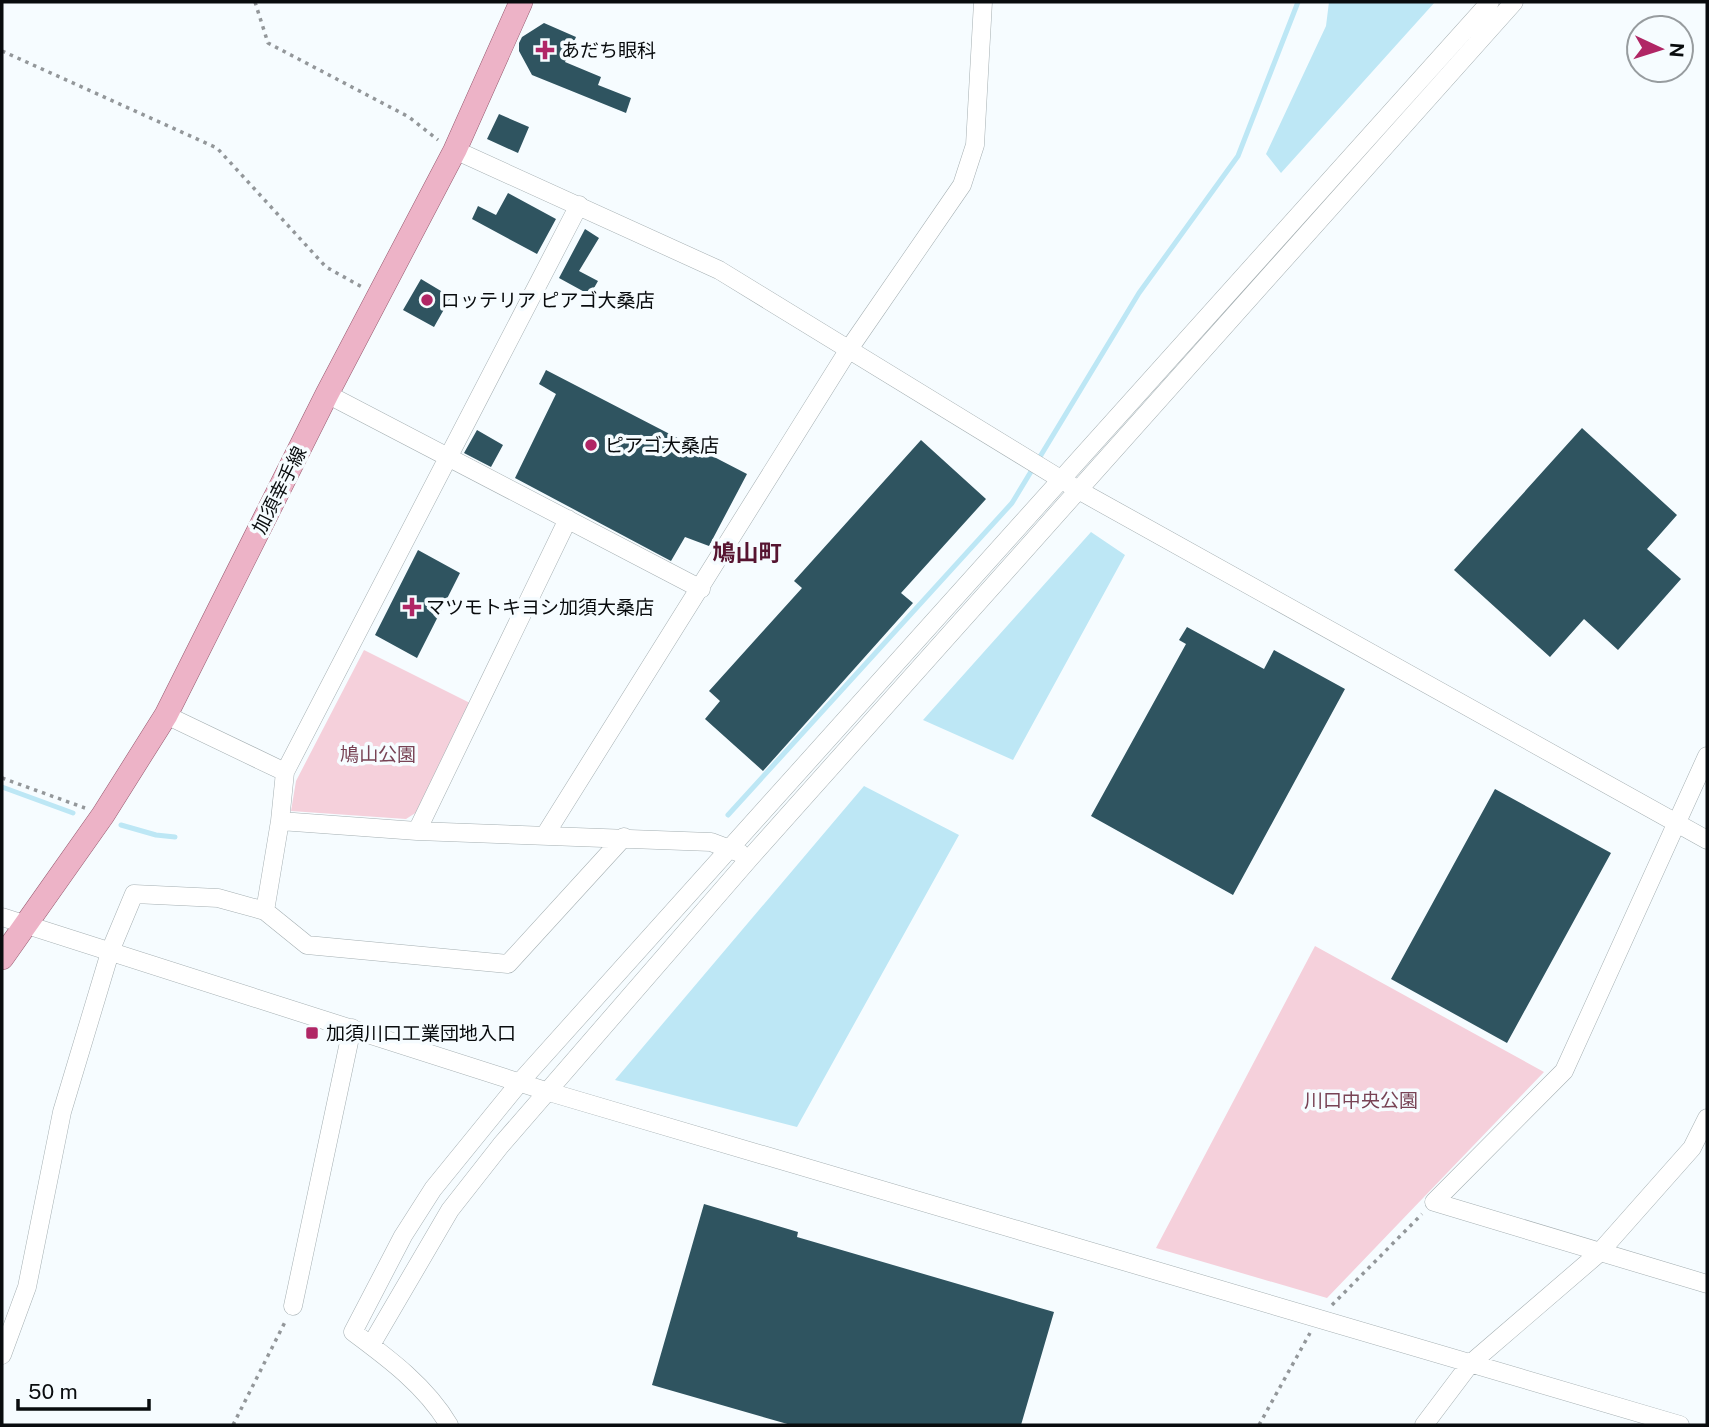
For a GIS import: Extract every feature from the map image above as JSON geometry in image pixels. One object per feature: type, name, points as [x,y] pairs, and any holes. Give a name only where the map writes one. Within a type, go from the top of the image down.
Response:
[{"type":"main road","name":"加須幸手線","points":[[2,958],[103,815],[166,715],[327,394],[455,150],[521,2]]},
{"type":"street","points":[[545,835],[849,349],[962,185],[975,145],[982,2]]},
{"type":"street","points":[[449,1425],[439,1408],[416,1383],[352,1332],[433,1189],[520,1082],[1490,2]]},
{"type":"street","points":[[371,1345],[450,1210],[501,1145],[750,859],[1514,2]]},
{"type":"street","points":[[455,150],[719,270],[1080,491],[1707,840]]},
{"type":"street","points":[[265,911],[285,772],[579,205]]},
{"type":"street","points":[[327,394],[701,589]]},
{"type":"street","points":[[418,831],[568,519]]},
{"type":"street","points":[[166,715],[285,772]]},
{"type":"street","points":[[1707,756],[1564,1071],[1434,1202],[1707,1284]]},
{"type":"street","points":[[280,821],[418,831],[711,842],[731,848],[750,859]]},
{"type":"street","points":[[2,1355],[27,1287],[62,1112],[111,950],[134,894],[218,898],[265,911],[307,945],[508,964],[624,837]]},
{"type":"street","points":[[2,917],[28,923],[549,1092],[1680,1425]]},
{"type":"street","points":[[293,1306],[352,1028]]},
{"type":"street","points":[[1424,1425],[1470,1364],[1600,1253],[1692,1147],[1707,1118]]},
{"type":"path","points":[[255,2],[268,43],[409,117],[455,150]]},
{"type":"path","points":[[2,51],[217,148],[326,267],[379,296]]},
{"type":"path","points":[[2,778],[103,815]]},
{"type":"path","points":[[233,1425],[293,1306]]},
{"type":"green space","name":"鳩山公園","points":[[364,650],[470,703],[417,812],[406,819],[291,811],[296,781]]},
{"type":"green space","name":"川口中央公園","points":[[1315,946],[1544,1072],[1327,1298],[1156,1248]]},
{"type":"water","points":[[1329,2],[1435,2],[1281,173],[1266,154],[1326,26]]},
{"type":"water","points":[[1091,532],[1125,555],[1013,760],[923,720]]},
{"type":"water","points":[[864,786],[959,835],[797,1127],[615,1080]]},
{"type":"building","points":[[544,23],[576,37],[565,62],[601,77],[598,85],[631,98],[626,113],[532,75],[519,51],[519,43],[522,37]]},
{"type":"building","points":[[499,114],[529,127],[518,153],[487,139]]},
{"type":"building","points":[[508,193],[556,219],[537,254],[472,219],[478,206],[496,215]]},
{"type":"building","points":[[585,229],[599,238],[579,271],[598,281],[590,295],[559,278]]},
{"type":"building","points":[[421,279],[451,297],[434,327],[403,310]]},
{"type":"building","points":[[546,370],[747,474],[709,546],[685,537],[671,561],[515,478],[556,394],[539,384]]},
{"type":"building","points":[[1582,428],[1677,515],[1647,549],[1681,579],[1618,650],[1584,619],[1550,657],[1454,570]]},
{"type":"building","points":[[477,430],[503,445],[491,467],[464,453]]},
{"type":"building","points":[[921,440],[986,499],[901,593],[913,603],[763,771],[705,719],[720,701],[709,691],[802,588],[794,581]]},
{"type":"building","points":[[418,550],[460,573],[417,658],[375,635]]},
{"type":"building","points":[[1187,627],[1264,669],[1274,650],[1345,689],[1233,895],[1091,816],[1186,644],[1179,640]]},
{"type":"building","points":[[1495,789],[1611,853],[1507,1043],[1391,979]]},
{"type":"building","points":[[704,1204],[798,1232],[797,1237],[1054,1312],[1021,1425],[791,1425],[652,1385]]},
{"type":"waterway","points":[[728,815],[1012,503],[1139,293],[1238,156],[1298,2]]},
{"type":"waterway","points":[[2,787],[73,813]]},
{"type":"waterway","points":[[121,825],[156,835],[175,837]]},
{"type":"place","name":"あだち眼科","points":[[545,50]]},
{"type":"place","name":"ロッテリア ピアゴ大桑店","points":[[427,300]]},
{"type":"place","name":"ピアゴ大桑店","points":[[591,445]]},
{"type":"place","name":"マツモトキヨシ加須大桑店","points":[[412,607]]},
{"type":"place","name":"加須川口工業団地入口","points":[[312,1033]]},
{"type":"district","name":"鳩山町","points":[[747,552]]}]
